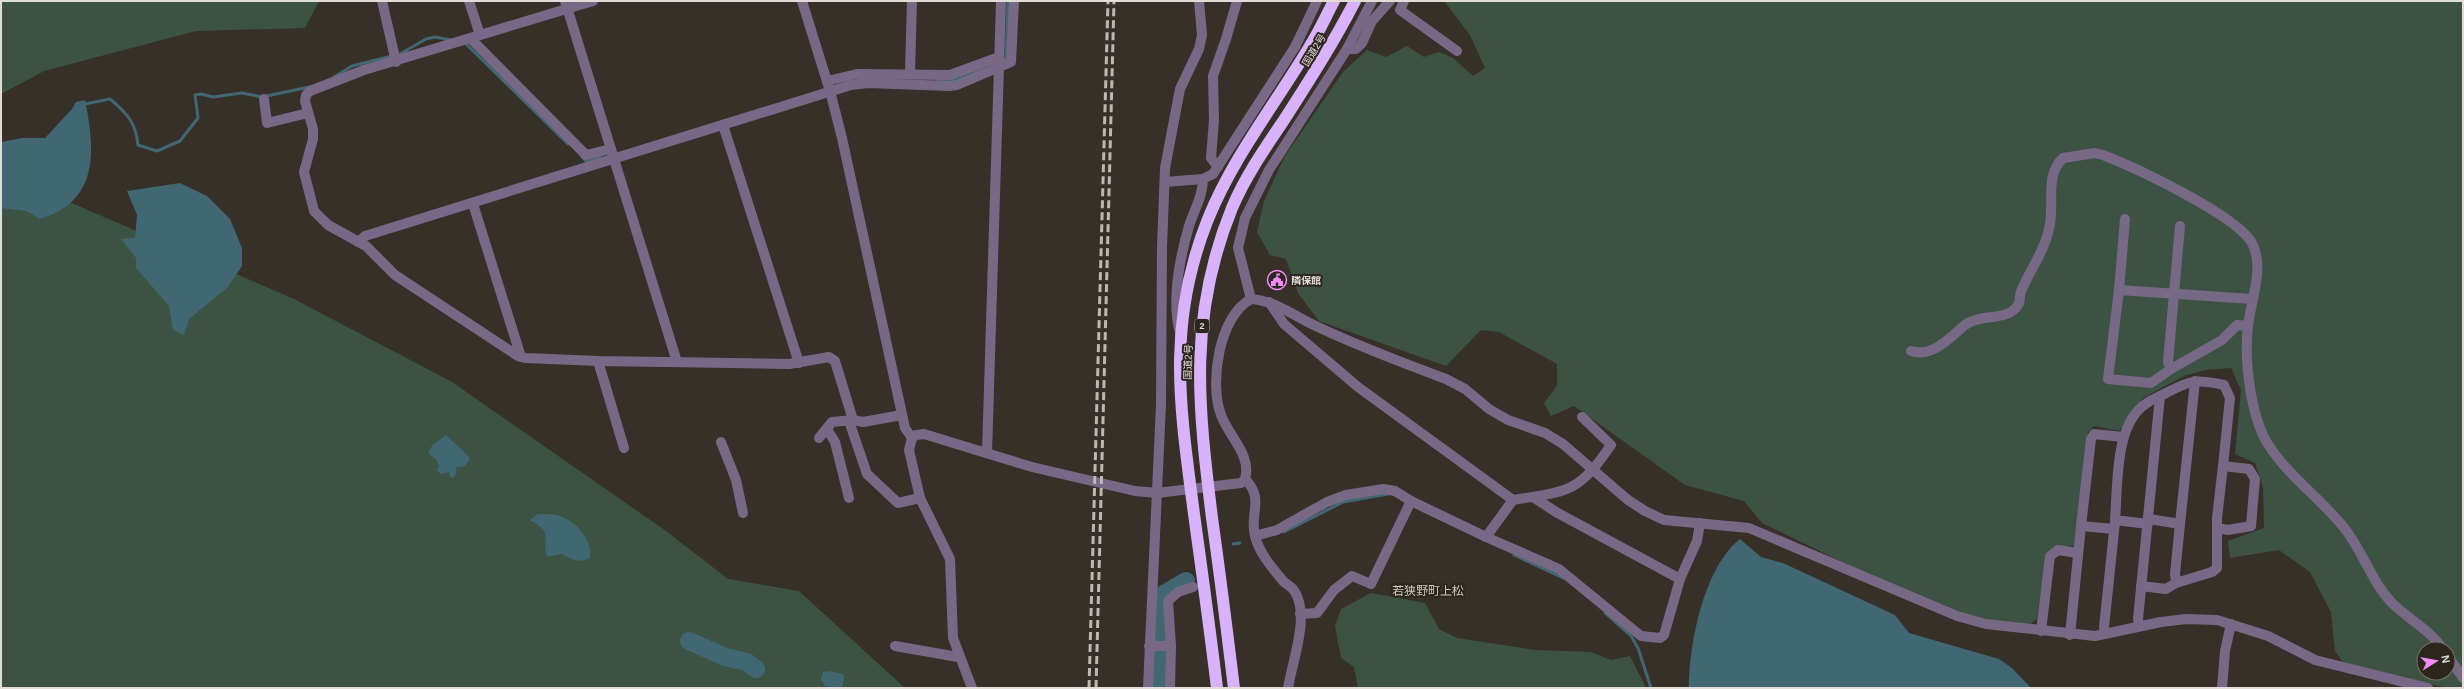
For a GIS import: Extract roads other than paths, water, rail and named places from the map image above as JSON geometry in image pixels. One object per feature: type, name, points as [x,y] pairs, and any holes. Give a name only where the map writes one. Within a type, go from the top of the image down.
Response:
[{"type":"highway","name":"国道2号","points":[[1217,688],[1180,399],[1180,333],[1189,283],[1208,220],[1224,186],[1311,45],[1334,1]]},
{"type":"highway","name":"国道2号","points":[[1234,688],[1209,488],[1199,382],[1203,315],[1207,286],[1217,250],[1233,207],[1257,160],[1328,50],[1355,1]]},
{"type":"street","points":[[382,1],[394,57]]},
{"type":"street","points":[[469,1],[476,37],[586,156],[611,149]]},
{"type":"street","points":[[593,1],[566,5],[476,37],[394,57],[310,91],[306,95],[305,101],[314,139],[304,172],[314,211],[328,225],[366,246],[395,275],[521,357],[598,361],[799,363],[825,357],[833,358],[867,474],[898,503],[920,498]]},
{"type":"street","points":[[802,1],[829,86],[905,428],[912,438]]},
{"type":"street","points":[[910,73],[912,1]]},
{"type":"street","points":[[987,453],[1000,1]]},
{"type":"street","points":[[829,86],[868,83],[949,86],[957,85],[998,69],[1011,62],[1014,1]]},
{"type":"street","points":[[1148,688],[1161,404],[1162,247],[1165,168],[1180,89],[1199,49],[1202,35],[1200,1]]},
{"type":"street","points":[[1218,167],[1211,158],[1214,120],[1213,76],[1226,39],[1236,1]]},
{"type":"street","points":[[1165,182],[1202,179],[1213,174],[1295,47],[1317,1]]},
{"type":"street","points":[[1251,299],[1238,248],[1244,218],[1269,170],[1347,49],[1372,1]]},
{"type":"street","points":[[1347,49],[1356,49],[1362,44],[1372,21],[1390,1]]},
{"type":"street","points":[[1404,1],[1400,10],[1457,51]]},
{"type":"street","points":[[566,5],[677,362]]},
{"type":"street","points":[[358,242],[365,236],[473,204],[723,125],[829,86],[857,74],[910,73],[950,75],[999,57]]},
{"type":"street","points":[[264,100],[267,123],[308,113]]},
{"type":"street","points":[[723,125],[799,363]]},
{"type":"street","points":[[1911,351],[1920,354],[1933,350],[1971,320],[2012,312],[2018,305],[2020,292],[2038,261],[2050,224],[2052,171],[2063,158],[2095,153],[2127,164],[2174,187],[2244,232],[2253,244],[2257,259],[2257,276],[2248,326],[2248,357],[2254,408],[2267,442],[2280,460],[2343,527],[2358,547],[2377,583],[2392,602],[2428,632],[2436,641]]},
{"type":"street","points":[[1180,333],[1176,310],[1179,278],[1186,239],[1203,190],[1202,179]]},
{"type":"street","points":[[473,204],[521,357]]},
{"type":"street","points":[[2125,219],[2119,290],[2108,380],[2151,383],[2171,369],[2222,340],[2237,325],[2248,326]]},
{"type":"street","points":[[2171,369],[2168,362],[2180,226]]},
{"type":"street","points":[[2119,290],[2252,299]]},
{"type":"street","points":[[972,688],[958,657],[953,638],[951,619],[950,559],[920,498],[909,450],[912,438],[916,435],[924,434],[1083,481],[1135,491],[1157,493],[1234,485],[1245,479],[1248,469],[1247,462],[1223,420],[1216,394],[1218,355],[1233,313],[1241,304],[1251,299],[1269,302],[1317,327],[1446,379],[1465,389],[1489,409],[1508,420],[1545,433],[1563,444],[1628,500],[1645,511],[1664,520],[1749,528],[1957,616],[1986,624],[2070,635],[2095,636],[2139,626],[2186,619],[2217,620],[2268,636],[2315,660],[2428,688]]},
{"type":"street","points":[[1269,302],[1284,324],[1358,387],[1513,500],[1566,491],[1594,470],[1611,445],[1582,417]]},
{"type":"street","points":[[598,361],[624,448]]},
{"type":"street","points":[[2176,583],[2180,524],[2195,381]]},
{"type":"street","points":[[2105,633],[2104,627],[2123,436],[2129,423],[2146,403],[2187,382],[2206,381],[2224,385],[2230,398],[2217,528],[2217,568],[2212,572],[2176,583],[2166,589],[2141,586]]},
{"type":"street","points":[[2139,626],[2138,619],[2141,586],[2149,522],[2160,396]]},
{"type":"street","points":[[819,438],[832,422],[851,420],[863,422],[902,415]]},
{"type":"street","points":[[827,429],[834,442],[849,498]]},
{"type":"street","points":[[2070,635],[2091,439],[2094,434],[2123,436]]},
{"type":"street","points":[[721,442],[736,480],[743,514]]},
{"type":"street","points":[[2217,528],[2228,530],[2251,526],[2255,479],[2248,469],[2223,466]]},
{"type":"street","points":[[1245,479],[1252,486],[1256,500],[1254,522],[1255,536],[1261,551],[1274,569],[1295,592],[1300,614],[1300,634],[1288,688]]},
{"type":"street","points":[[1255,536],[1277,530],[1327,502],[1346,495],[1383,489],[1395,491],[1410,504],[1559,569],[1589,591],[1606,609],[1641,636],[1660,638],[1664,634],[1680,579],[1697,541],[1700,523]]},
{"type":"street","points":[[1533,497],[1550,509],[1680,579]]},
{"type":"street","points":[[1486,537],[1513,500]]},
{"type":"street","points":[[1300,614],[1317,613],[1334,590],[1352,576],[1371,584],[1410,504]]},
{"type":"street","points":[[2081,526],[2149,522],[2180,524]]},
{"type":"street","points":[[2041,631],[2050,556],[2058,550],[2078,553]]},
{"type":"street","points":[[1170,688],[1168,601],[1178,592],[1193,587]]},
{"type":"street","points":[[2222,688],[2231,624]]},
{"type":"street","points":[[895,646],[958,657]]},
{"type":"street","points":[[1151,646],[1170,646]]},
{"type":"street","points":[[2456,668],[2463,678]]},
{"type":"water","points":[[85,100],[91,137],[91,155],[89,172],[83,187],[74,200],[60,211],[40,219],[26,211],[1,208],[1,142],[22,138],[45,138],[72,109],[76,102]]},
{"type":"water","points":[[180,183],[207,196],[230,219],[242,248],[242,266],[228,287],[189,319],[184,335],[173,330],[169,306],[136,268],[136,258],[121,239],[135,238],[137,215],[127,191]]},
{"type":"water","points":[[446,435],[470,458],[465,466],[456,467],[456,474],[453,478],[450,477],[449,472],[441,474],[437,470],[439,466],[437,460],[428,453],[432,446]]},
{"type":"water","points":[[538,514],[552,514],[560,516],[578,527],[589,545],[590,558],[576,560],[562,554],[547,557],[545,533],[538,525],[530,520]]},
{"type":"water","points":[[1740,539],[1761,557],[1783,563],[1895,615],[1909,633],[1999,659],[2012,668],[2031,688],[1689,688],[1692,650],[1701,608],[1708,587],[1727,552]]},
{"type":"water","points":[[830,671],[843,674],[844,678],[842,688],[825,686],[821,679],[823,672]]},
{"type":"waterway","points":[[1003,59],[1006,58],[1008,1]]},
{"type":"waterway","points":[[400,54],[426,39],[435,37],[451,40]]},
{"type":"waterway","points":[[466,44],[568,144]]},
{"type":"waterway","points":[[334,77],[352,66],[392,56]]},
{"type":"waterway","points":[[937,80],[952,81],[984,68]]},
{"type":"waterway","points":[[85,104],[110,99],[130,119],[135,130],[138,145],[157,151],[180,141],[198,118],[195,95],[201,94],[213,97],[242,93],[262,97],[309,87]]},
{"type":"waterway","points":[[582,157],[586,161],[600,157]]},
{"type":"waterway","points":[[1284,532],[1343,502],[1388,494]]},
{"type":"waterway","points":[[1233,544],[1240,543]]},
{"type":"waterway","points":[[1514,555],[1563,578]]},
{"type":"waterway","points":[[1161,688],[1164,594],[1186,581]]},
{"type":"waterway","points":[[1605,613],[1631,636],[1638,648],[1651,688]]},
{"type":"waterway","points":[[689,641],[725,657],[747,662],[756,669]]},
{"type":"railway","points":[[1089,688],[1108,1]]},
{"type":"railway","points":[[1096,688],[1114,1]]},
{"type":"place","name":"隣保館","points":[[1277,280]]},
{"type":"district","name":"若狭野町上松","points":[[1428,591]]}]
